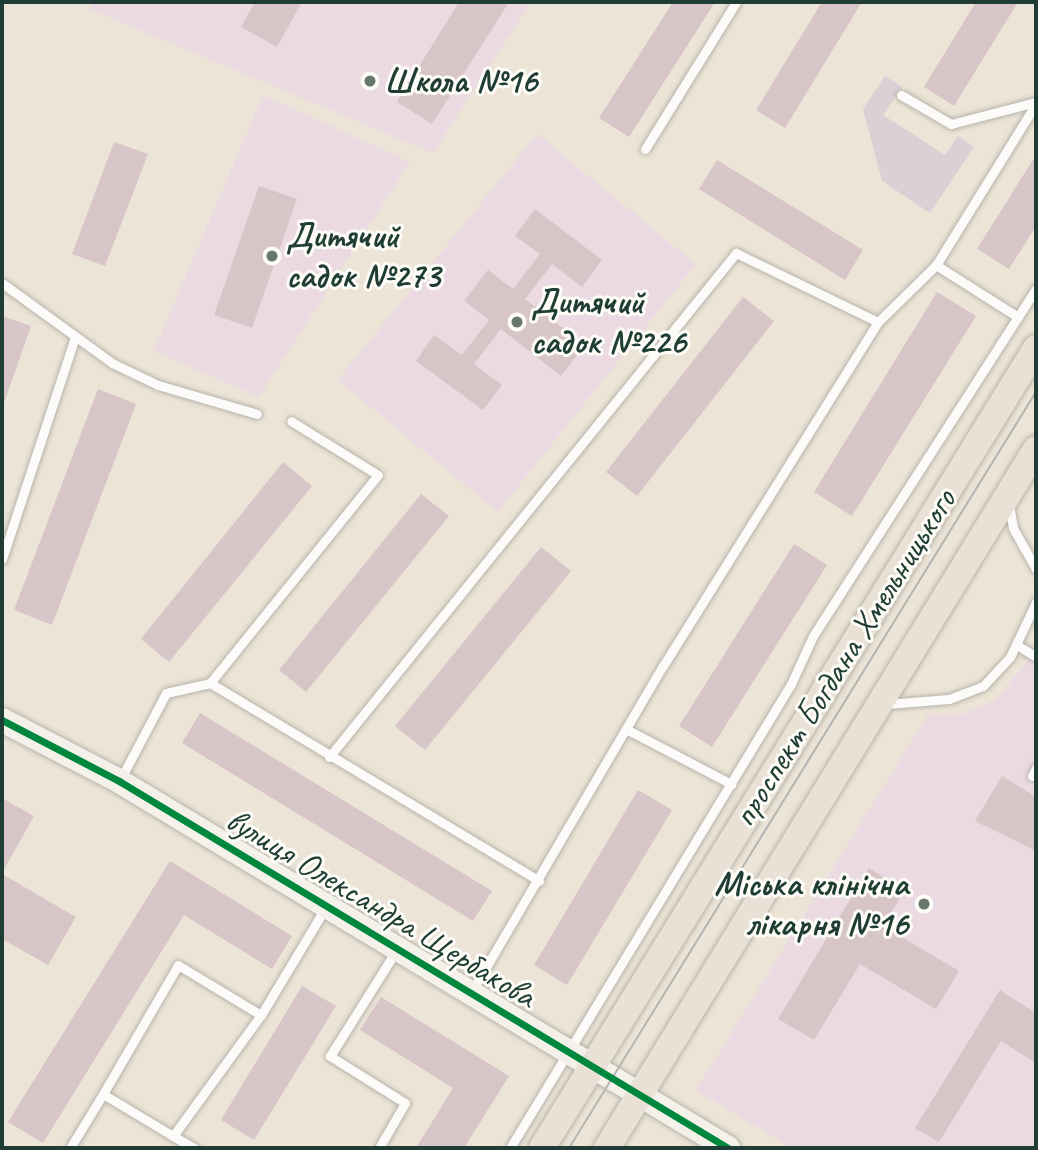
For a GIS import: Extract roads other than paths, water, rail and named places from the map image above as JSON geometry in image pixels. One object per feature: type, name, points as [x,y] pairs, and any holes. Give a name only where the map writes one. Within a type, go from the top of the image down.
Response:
[{"type":"main road","name":"проспект Богдана Хмельницького","points":[[542,1148],[1036,348]]},
{"type":"main road","name":"проспект Богдана Хмельницького","points":[[607,1148],[1036,449]]},
{"type":"street","name":"вулиця Олександра Щербакова","points":[[2,720],[119,782],[729,1148]]},
{"type":"lane","points":[[645,149],[736,2]]},
{"type":"lane","points":[[901,95],[951,124],[1036,103]]},
{"type":"lane","points":[[471,992],[626,729],[878,323],[936,265],[1036,103]]},
{"type":"lane","points":[[329,757],[736,254],[878,323]]},
{"type":"lane","points":[[936,265],[1018,317]]},
{"type":"lane","points":[[2,283],[74,340],[158,385],[257,414]]},
{"type":"lane","points":[[510,1148],[731,784],[842,589],[1036,288]]},
{"type":"lane","points":[[2,559],[74,340]]},
{"type":"lane","points":[[119,782],[166,693],[210,683],[378,474],[291,421]]},
{"type":"lane","points":[[1010,492],[1013,528],[1036,569]]},
{"type":"lane","points":[[879,707],[909,698],[963,695],[983,686],[1017,645],[1036,602]]},
{"type":"lane","points":[[1017,645],[1036,657]]},
{"type":"lane","points":[[210,683],[538,881]]},
{"type":"lane","points":[[626,729],[731,784]]},
{"type":"lane","points":[[173,1136],[261,1015],[327,905]]},
{"type":"lane","points":[[379,1148],[405,1103],[330,1056],[398,948]]},
{"type":"lane","points":[[71,1148],[178,965],[261,1015]]},
{"type":"lane","points":[[103,1094],[194,1148]]},
{"type":"tram line","points":[[569,1148],[1036,392]]},
{"type":"place","name":"Школа №16","points":[[370,81]]},
{"type":"place","name":"Дитячий садок №273","points":[[272,256]]},
{"type":"place","name":"Дитячий садок №226","points":[[517,322]]},
{"type":"place","name":"Міська клінічна лікарня №16","points":[[924,904]]}]
